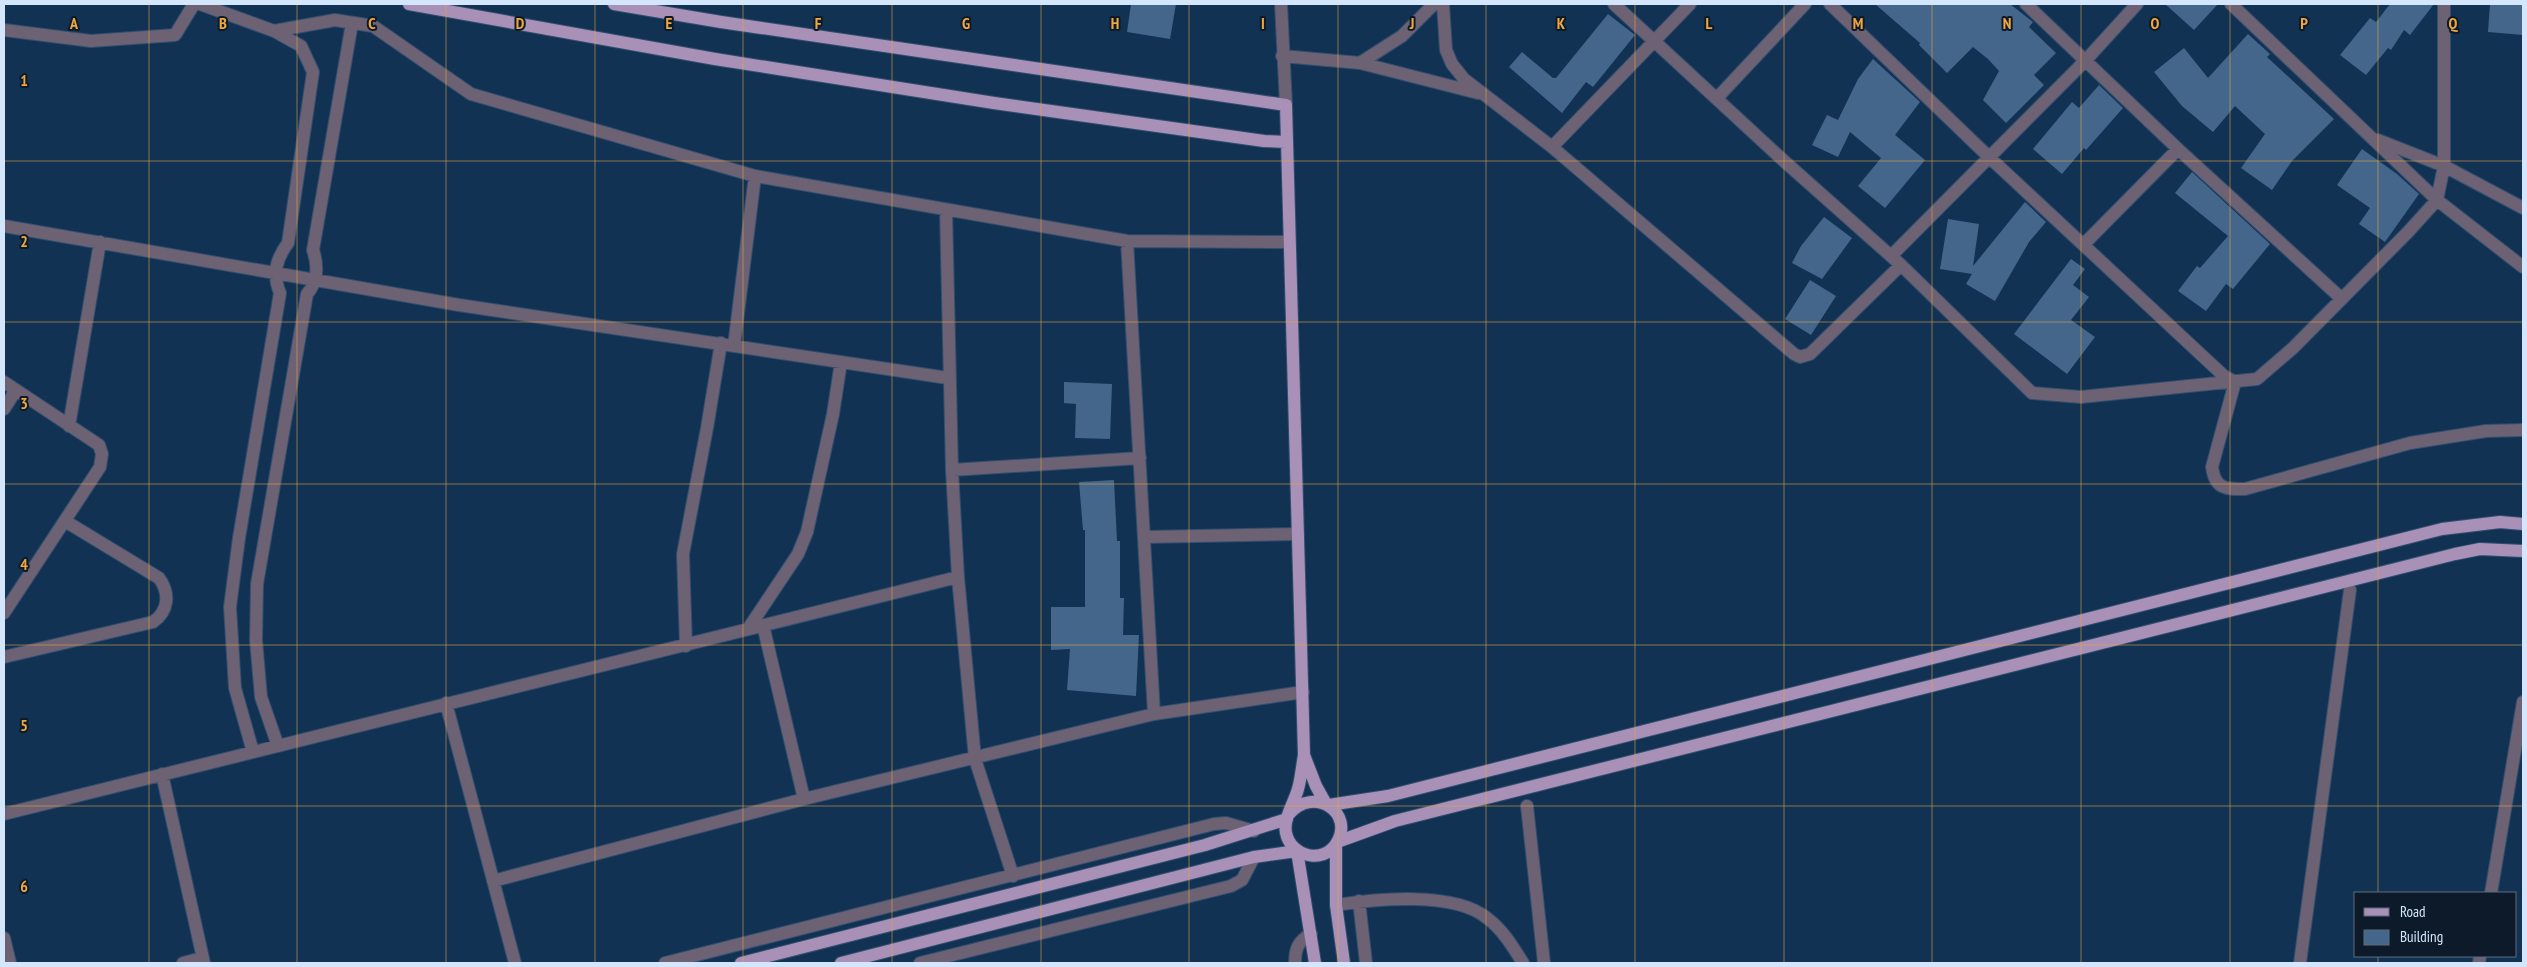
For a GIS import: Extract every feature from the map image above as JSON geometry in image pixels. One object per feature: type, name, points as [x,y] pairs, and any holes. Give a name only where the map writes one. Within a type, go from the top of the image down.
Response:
[{"type":"main road","points":[[409,4],[715,59],[994,103],[1264,141],[1287,142]]},
{"type":"main road","points":[[614,4],[721,22],[1286,105],[1304,755],[1299,788],[1288,817],[1286,833],[1289,842],[1297,851],[1315,963]]},
{"type":"main road","points":[[741,963],[1195,848],[1254,831],[1288,817],[1303,802],[1312,801],[1327,805],[1397,793],[2442,529],[2500,522],[2523,524]]},
{"type":"main road","points":[[841,963],[1254,857],[1297,851],[1312,856],[1322,855],[1336,844],[1395,821],[2455,554],[2480,549],[2523,551]]},
{"type":"main road","points":[[1304,755],[1316,786],[1327,805],[1340,819],[1341,828],[1336,844],[1336,905],[1344,963]]},
{"type":"street","points":[[4,30],[91,42],[175,35],[194,4]]},
{"type":"street","points":[[200,4],[274,31],[301,46],[313,72],[288,243],[278,256],[274,280],[280,293],[239,538],[230,608],[236,688],[253,752]]},
{"type":"street","points":[[1281,4],[1282,56],[1286,105]]},
{"type":"street","points":[[1360,63],[1402,36],[1434,4]]},
{"type":"street","points":[[1443,4],[1446,50],[1452,64],[1464,79],[1552,147],[1789,351],[1800,357],[1810,354],[1901,265]]},
{"type":"street","points":[[1614,4],[1901,265],[2032,393],[2081,397],[2257,379],[2293,348],[2437,200],[2444,166],[2444,4]]},
{"type":"street","points":[[1552,147],[1690,4]]},
{"type":"street","points":[[1716,98],[1805,4]]},
{"type":"street","points":[[1830,4],[1990,158],[2224,376],[2235,382]]},
{"type":"street","points":[[2026,4],[2178,149],[2342,298]]},
{"type":"street","points":[[1891,256],[2085,61],[2137,4]]},
{"type":"street","points":[[2231,4],[2437,200],[2523,268]]},
{"type":"street","points":[[274,31],[335,20],[373,26],[471,94],[755,176],[1127,241],[1289,242]]},
{"type":"street","points":[[278,746],[261,697],[256,640],[257,584],[307,294],[313,288],[315,280],[318,262],[313,250],[352,23]]},
{"type":"street","points":[[1282,56],[1360,63],[1482,94]]},
{"type":"street","points":[[2372,138],[2444,166],[2523,208]]},
{"type":"street","points":[[2084,244],[2178,149]]},
{"type":"street","points":[[734,346],[755,176]]},
{"type":"street","points":[[946,210],[948,378],[952,470],[958,577],[975,759],[1013,876]]},
{"type":"street","points":[[4,226],[459,305],[948,378]]},
{"type":"street","points":[[1127,241],[1154,714]]},
{"type":"street","points":[[69,426],[100,242]]},
{"type":"street","points":[[686,646],[683,554],[707,428],[720,343]]},
{"type":"street","points":[[748,629],[798,554],[808,532],[833,414],[841,362]]},
{"type":"street","points":[[4,382],[99,445],[102,454],[100,467],[4,613]]},
{"type":"street","points":[[2235,382],[2212,467],[2214,478],[2220,486],[2232,489],[2244,489],[2410,443],[2486,432],[2523,430]]},
{"type":"street","points":[[4,409],[16,390]]},
{"type":"street","points":[[952,470],[1140,458]]},
{"type":"street","points":[[4,656],[153,622],[162,616],[166,604],[166,588],[159,578],[65,521]]},
{"type":"street","points":[[1145,537],[1298,534]]},
{"type":"street","points":[[4,814],[958,577]]},
{"type":"street","points":[[2300,963],[2350,590]]},
{"type":"street","points":[[763,625],[804,799]]},
{"type":"street","points":[[493,882],[804,799],[1154,714],[1303,692]]},
{"type":"street","points":[[2491,892],[2523,702]]},
{"type":"street","points":[[446,703],[515,963]]},
{"type":"street","points":[[162,774],[203,961],[183,963]]},
{"type":"street","points":[[1527,806],[1544,963]]},
{"type":"street","points":[[665,963],[1214,824],[1226,823],[1254,831]]},
{"type":"street","points":[[920,963],[1231,886],[1242,880],[1254,857]]},
{"type":"street","points":[[1336,905],[1387,898],[1420,900],[1469,907],[1487,917],[1499,929],[1523,963]]},
{"type":"street","points":[[1359,902],[1366,963]]},
{"type":"street","points":[[1295,963],[1298,946],[1303,939],[1311,934]]},
{"type":"street","points":[[4,938],[10,963]]},
{"type":"building","points":[[1131,4],[1176,4],[1170,39],[1127,32]]},
{"type":"building","points":[[1875,4],[2010,4],[2033,22],[2029,27],[2056,53],[2034,75],[2044,85],[2006,123],[1983,100],[1999,71],[1988,59],[1973,47],[1947,73],[1919,45],[1920,43]]},
{"type":"building","points":[[2165,4],[2218,4],[2194,30]]},
{"type":"building","points":[[2390,4],[2434,4],[2410,35],[2404,30],[2391,50],[2388,48],[2366,75],[2340,55],[2370,18],[2376,22]]},
{"type":"building","points":[[2490,4],[2523,4],[2523,35],[2488,32]]},
{"type":"building","points":[[1608,14],[1635,35],[1593,87],[1586,82],[1562,113],[1509,67],[1522,52],[1553,78],[1556,78]]},
{"type":"building","points":[[2248,34],[2270,54],[2267,57],[2334,119],[2292,161],[2272,190],[2241,168],[2265,134],[2235,106],[2213,132],[2182,106],[2154,72],[2184,48],[2208,78]]},
{"type":"building","points":[[1873,59],[1920,102],[1895,135],[1925,160],[1885,208],[1858,186],[1881,158],[1850,132],[1838,157],[1812,145],[1827,115],[1838,120],[1858,79]]},
{"type":"building","points":[[2099,85],[2123,108],[2062,174],[2033,149],[2072,102],[2079,108]]},
{"type":"building","points":[[2362,149],[2397,174],[2419,194],[2385,242],[2359,224],[2370,208],[2337,185]]},
{"type":"building","points":[[2192,172],[2270,244],[2233,289],[2226,284],[2206,311],[2178,291],[2197,266],[2200,268],[2228,236],[2175,193]]},
{"type":"building","points":[[2025,202],[2046,222],[2029,242],[1995,301],[1966,284],[1972,274],[1940,269],[1948,219],[1979,224],[1973,266]]},
{"type":"building","points":[[1824,217],[1852,238],[1822,279],[1792,263],[1801,246]]},
{"type":"building","points":[[2071,259],[2085,269],[2073,285],[2089,297],[2071,320],[2095,337],[2067,374],[2014,334]]},
{"type":"building","points":[[1810,280],[1836,296],[1811,335],[1785,319]]},
{"type":"building","points":[[1064,382],[1112,384],[1110,439],[1075,438],[1076,404],[1064,403]]},
{"type":"building","points":[[1114,480],[1117,541],[1120,541],[1120,598],[1124,598],[1123,635],[1139,635],[1136,696],[1067,690],[1070,649],[1051,650],[1051,607],[1085,607],[1085,530],[1083,530],[1079,482]]}]
